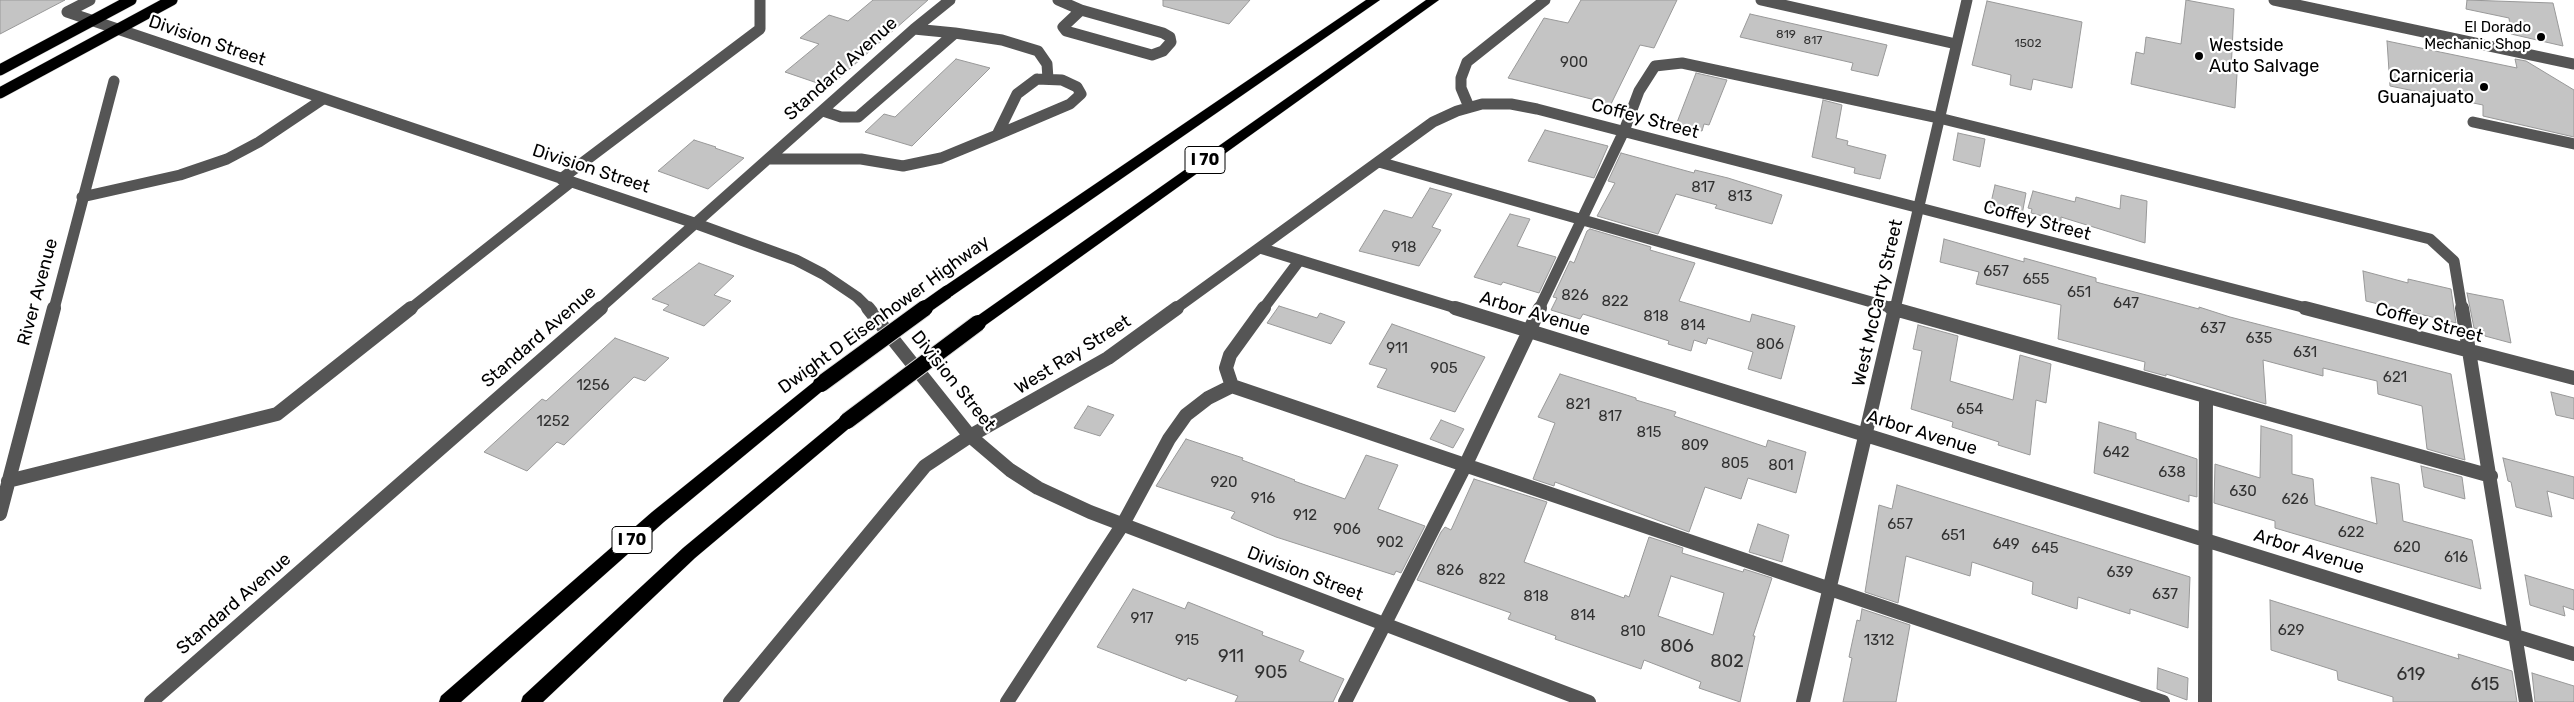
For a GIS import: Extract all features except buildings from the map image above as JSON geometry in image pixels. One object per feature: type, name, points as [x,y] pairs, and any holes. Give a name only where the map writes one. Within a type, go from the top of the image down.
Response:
[{"type":"highway","name":"Dwight D Eisenhower Highway","points":[[448,702],[658,517],[821,384],[947,292],[1374,0]]},
{"type":"highway","name":"I 70","points":[[530,702],[690,553],[847,421],[978,323],[1433,0]]},
{"type":"main road","points":[[0,70],[131,0]]},
{"type":"main road","points":[[0,93],[172,0]]},
{"type":"street","name":"Division Street","points":[[90,0],[67,12],[323,100],[697,224],[796,260],[830,278],[858,297],[878,317],[970,436],[992,456],[1029,483],[1069,504],[1589,702]]},
{"type":"street","points":[[8,481],[277,414],[333,372],[566,181],[760,28],[760,0]]},
{"type":"street","name":"Standard Avenue","points":[[151,702],[697,224],[914,29],[950,0]]},
{"type":"street","points":[[1058,0],[1081,10],[1163,33],[1171,42],[1163,51],[1152,55],[1066,31],[1063,27],[1081,10]]},
{"type":"street","points":[[1469,107],[1461,88],[1461,78],[1467,62],[1545,0]]},
{"type":"street","points":[[1761,0],[1956,44]]},
{"type":"street","name":"West McCarty Street","points":[[1803,702],[1967,0]]},
{"type":"street","points":[[2274,0],[2574,64]]},
{"type":"street","points":[[914,29],[1002,40],[1038,51],[1047,64],[1048,79]]},
{"type":"street","points":[[823,111],[841,117],[858,117],[955,33]]},
{"type":"street","points":[[1345,702],[1386,625],[1466,464],[1527,331],[1624,132],[1639,91],[1655,66],[1682,62],[1939,118],[2430,239],[2454,261],[2491,476],[2526,702]]},
{"type":"street","points":[[770,158],[860,159],[903,166],[941,158],[997,135],[1070,104],[1081,94],[1077,87],[1062,80],[1037,79],[1017,94],[997,135]]},
{"type":"street","name":"River Avenue","points":[[0,514],[114,81]]},
{"type":"street","points":[[82,197],[180,175],[227,159],[259,142],[323,100]]},
{"type":"street","name":"West Ray Street","points":[[730,702],[917,474],[948,449],[1108,358],[1434,122],[1469,107],[1490,104]]},
{"type":"street","name":"Coffey Street","points":[[1490,104],[1522,105],[2574,378]]},
{"type":"street","points":[[2473,122],[2574,144]]},
{"type":"street","points":[[1379,162],[1894,309],[2491,476]]},
{"type":"street","name":"Arbor Avenue","points":[[1260,248],[2574,654]]},
{"type":"street","points":[[1232,386],[1226,368],[1230,355],[1299,260]]},
{"type":"street","points":[[1006,702],[1123,524],[1170,439],[1186,415],[1208,398],[1232,386],[2163,702]]},
{"type":"street","points":[[2205,702],[2204,540],[2206,397]]},
{"type":"place","name":"El Dorado Mechanic Shop","points":[[2541,37]]},
{"type":"place","name":"Westside Auto Salvage","points":[[2199,56]]},
{"type":"place","name":"Carniceria Guanajuato","points":[[2484,87]]}]
